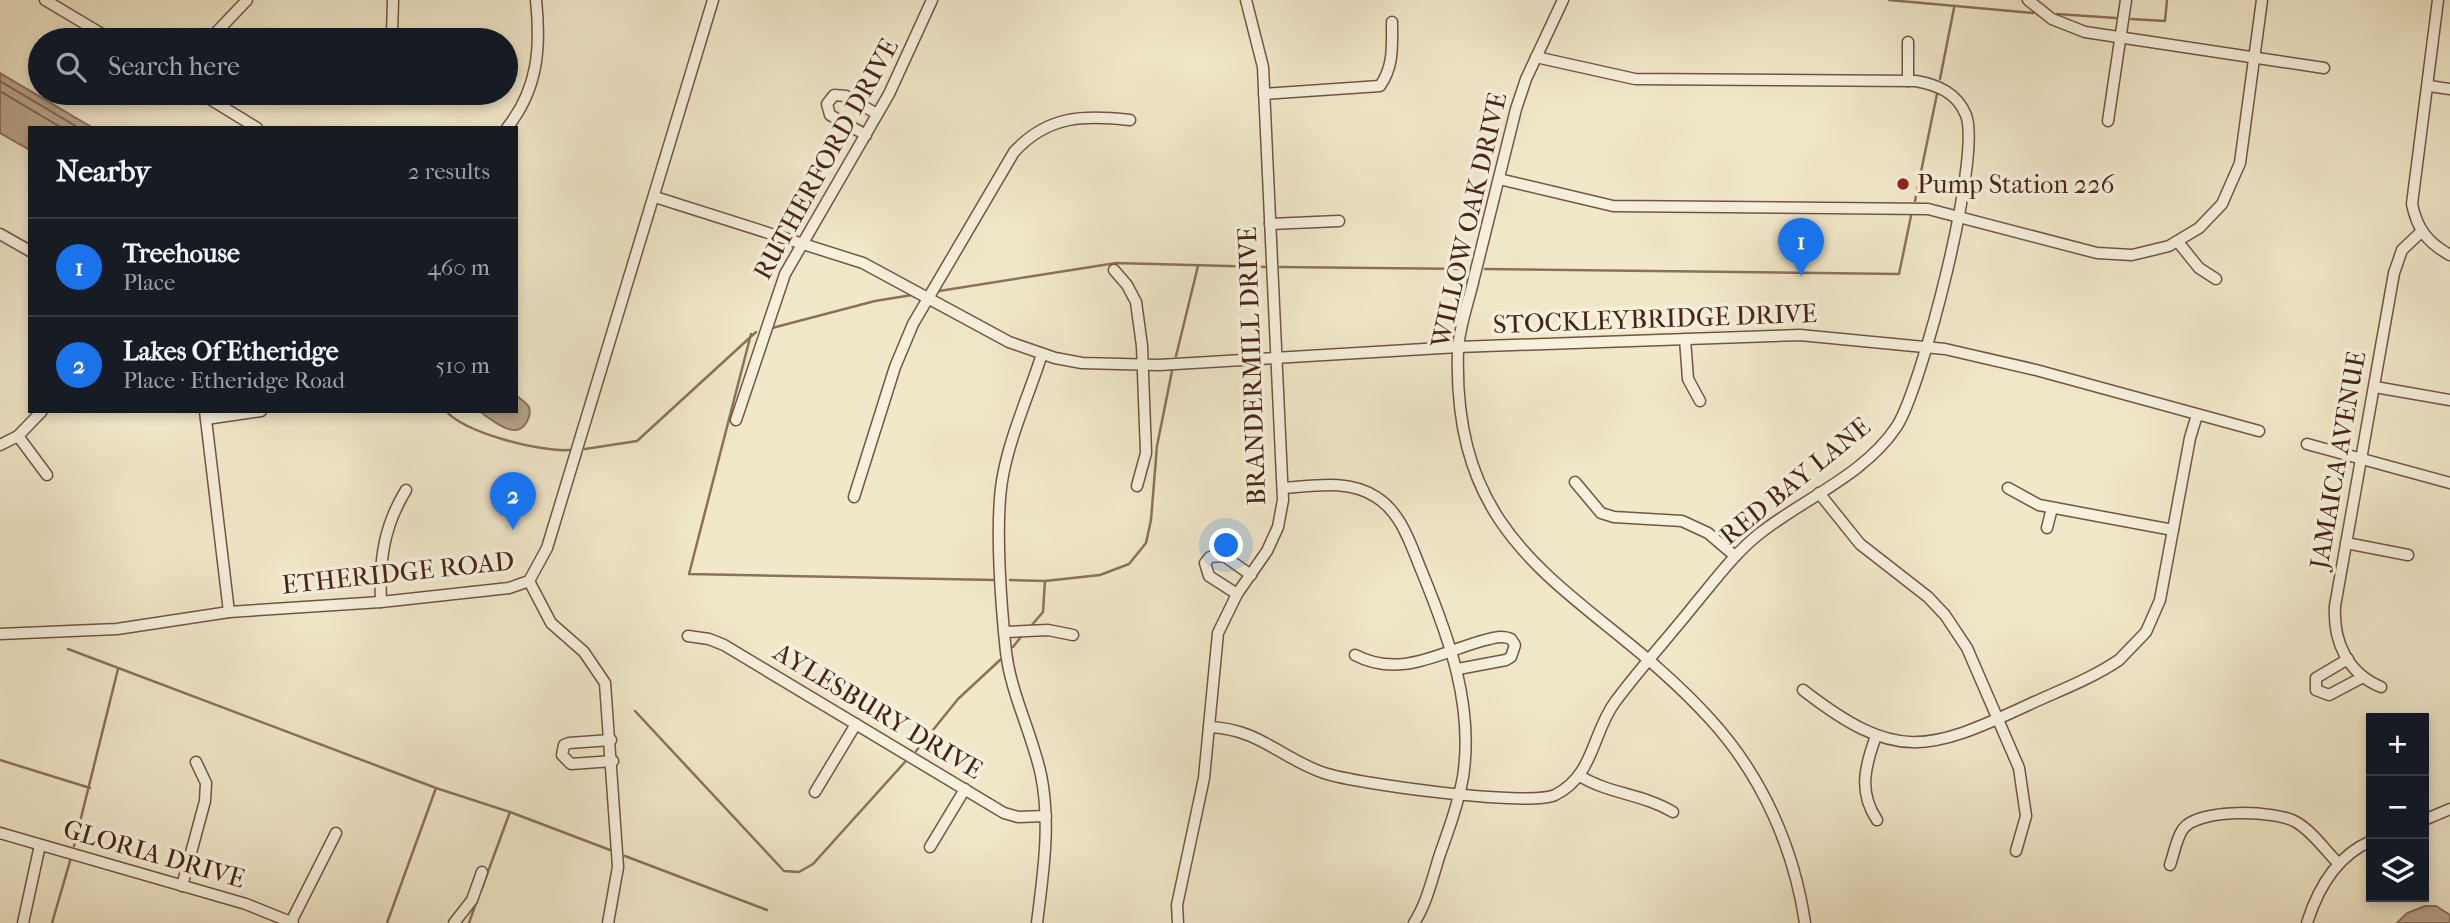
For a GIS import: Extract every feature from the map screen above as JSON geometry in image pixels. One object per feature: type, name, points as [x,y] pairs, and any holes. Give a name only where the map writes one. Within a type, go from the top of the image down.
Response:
[{"type":"street","points":[[45,0],[92,28]]},
{"type":"street","points":[[392,28],[393,0]]},
{"type":"street","points":[[508,126],[522,106],[538,60],[540,36],[536,0]]},
{"type":"street","name":"ETHERIDGE ROAD","points":[[0,634],[117,629],[229,612],[382,602],[509,588],[529,581],[547,548],[713,0]]},
{"type":"street","name":"RUTHERFORD DRIVE","points":[[736,420],[768,318],[802,242],[866,135],[910,54],[932,0]]},
{"type":"street","name":"BRANDERMILL DRIVE","points":[[1178,923],[1177,905],[1204,778],[1214,647],[1237,594],[1267,551],[1278,527],[1283,488],[1264,94],[1259,45],[1246,0]]},
{"type":"street","name":"WILLOW OAK DRIVE","points":[[1563,0],[1536,57],[1516,109],[1458,347],[1459,399],[1465,438],[1478,478],[1498,518],[1513,540],[1548,579],[1648,662],[1710,718],[1760,788],[1788,853],[1805,923]]},
{"type":"street","points":[[2028,0],[2069,27],[2121,38],[2324,68]]},
{"type":"street","points":[[2108,121],[2126,0]]},
{"type":"street","points":[[1499,179],[1613,205],[1912,208],[1958,215],[2106,254],[2139,255],[2178,242],[2213,215],[2234,182],[2240,163],[2262,0]]},
{"type":"street","points":[[2438,0],[2412,204],[2421,232],[2450,255]]},
{"type":"street","points":[[218,28],[239,2]]},
{"type":"street","points":[[1264,94],[1380,86],[1388,74],[1392,55],[1392,22]]},
{"type":"street","points":[[1908,42],[1908,81]]},
{"type":"street","name":"RED BAY LANE","points":[[1536,57],[1635,79],[1928,83],[1947,91],[1961,106],[1967,118],[1967,154],[1943,290],[1924,346],[1915,390],[1888,439],[1853,470],[1759,534],[1735,556],[1609,711],[1580,776]]},
{"type":"street","points":[[2428,86],[2450,89]]},
{"type":"street","points":[[866,135],[830,115],[827,104],[829,100],[834,95],[846,96],[877,114]]},
{"type":"street","points":[[220,105],[254,126]]},
{"type":"street","points":[[854,497],[899,356],[928,296],[1006,163],[1032,134],[1054,122],[1076,116],[1130,120]]},
{"type":"street","name":"STOCKLEYBRIDGE DRIVE","points":[[655,197],[863,263],[1009,342],[1042,354],[1082,363],[1142,365],[1458,347],[1800,335],[1924,346],[2002,362],[2259,432]]},
{"type":"street","points":[[1270,224],[1339,221]]},
{"type":"street","name":"JAMAICA AVENUE","points":[[2381,687],[2363,677],[2348,659],[2336,637],[2334,621],[2397,261],[2402,250],[2421,232]]},
{"type":"street","points":[[0,234],[28,250]]},
{"type":"street","points":[[2178,242],[2199,268],[2216,279]]},
{"type":"street","points":[[1114,270],[1127,285],[1136,302],[1146,453],[1137,485]]},
{"type":"street","points":[[1685,339],[1688,379],[1700,401]]},
{"type":"street","points":[[1037,923],[1046,847],[1046,816],[1035,751],[1008,666],[1000,524],[1002,479],[1042,354]]},
{"type":"street","points":[[2375,387],[2450,400]]},
{"type":"street","points":[[0,445],[18,436],[40,413]]},
{"type":"street","points":[[229,612],[205,415],[233,413]]},
{"type":"street","points":[[1803,691],[1847,724],[1876,736],[1910,742],[1947,739],[1999,718],[2113,664],[2135,647],[2147,632],[2157,608],[2190,438],[2197,415]]},
{"type":"street","points":[[18,436],[47,475]]},
{"type":"street","points":[[2307,444],[2450,483]]},
{"type":"street","points":[[1576,482],[1601,513],[1614,517],[1682,522],[1708,533],[1735,556]]},
{"type":"street","points":[[1283,488],[1347,486],[1375,496],[1387,505],[1409,541],[1452,649],[1458,669],[1464,728],[1459,794],[1414,923]]},
{"type":"street","points":[[2008,488],[2020,497],[2052,508],[2173,530]]},
{"type":"street","points":[[382,602],[380,573],[384,540],[394,509],[406,490]]},
{"type":"street","points":[[1819,493],[1860,544],[1928,597],[1945,615],[1967,648],[2014,751],[2024,789],[2026,821],[2016,851]]},
{"type":"street","points":[[2048,528],[2052,508]]},
{"type":"street","points":[[2346,543],[2408,555]]},
{"type":"street","points":[[1237,594],[1209,576],[1205,563],[1210,557],[1224,556],[1251,575]]},
{"type":"street","points":[[529,581],[551,624],[584,652],[605,683],[613,761],[618,867],[608,923]]},
{"type":"street","points":[[1005,632],[1048,630],[1073,635]]},
{"type":"street","name":"AYLESBURY DRIVE","points":[[688,636],[709,639],[724,645],[1003,813],[1018,817],[1046,816]]},
{"type":"street","points":[[1355,655],[1376,664],[1404,666],[1498,637],[1511,639],[1515,645],[1511,657],[1506,660],[1458,669]]},
{"type":"street","points":[[2348,659],[2316,678],[2316,690],[2329,695],[2363,677]]},
{"type":"street","points":[[815,792],[856,724]]},
{"type":"street","points":[[1209,727],[1248,733],[1301,764],[1335,776],[1459,794],[1537,800],[1554,795],[1580,776],[1599,787],[1649,799],[1673,812]]},
{"type":"street","points":[[1876,736],[1864,780],[1868,805],[1877,820]]},
{"type":"street","points":[[611,740],[569,743],[564,746],[562,755],[571,764],[613,761]]},
{"type":"street","points":[[182,886],[205,801],[206,783],[197,762]]},
{"type":"street","points":[[930,847],[965,789]]},
{"type":"street","points":[[2429,818],[2450,809]]},
{"type":"street","points":[[2171,865],[2183,828],[2194,820],[2259,813],[2274,814],[2299,823],[2338,863]]},
{"type":"street","name":"GLORIA DRIVE","points":[[0,833],[246,904],[292,923]]},
{"type":"street","points":[[292,923],[337,833]]},
{"type":"street","points":[[2306,923],[2323,883],[2338,863],[2366,844]]},
{"type":"street","points":[[23,923],[40,845]]},
{"type":"street","points":[[454,923],[472,900],[482,872]]},
{"type":"water","points":[[0,73],[28,90],[28,105],[54,105],[90,126],[28,126],[28,149],[0,133]]},
{"type":"water","points":[[518,397],[528,406],[530,414],[527,422],[519,429],[511,430],[482,413],[518,413]]},
{"type":"water","points":[[2425,906],[2436,906],[2450,915],[2450,923],[2397,923],[2407,913]]},
{"type":"waterway","points":[[1889,0],[2033,13]]},
{"type":"waterway","points":[[2131,19],[2165,21],[2167,0]]},
{"type":"waterway","points":[[1940,79],[1954,8]]},
{"type":"waterway","points":[[2057,14],[2116,18]]},
{"type":"waterway","points":[[1915,201],[1937,94]]},
{"type":"waterway","points":[[1485,269],[1899,274],[1911,216]]},
{"type":"waterway","points":[[939,291],[1116,263],[1265,267]]},
{"type":"waterway","points":[[1176,356],[1198,266]]},
{"type":"waterway","points":[[1280,267],[1468,269]]},
{"type":"waterway","points":[[772,328],[875,301],[912,295]]},
{"type":"waterway","points":[[585,449],[637,441],[756,332]]},
{"type":"waterway","points":[[751,334],[689,574],[995,580]]},
{"type":"waterway","points":[[1010,580],[1045,581],[1100,575],[1129,564],[1146,543],[1151,520],[1157,446],[1172,371]]},
{"type":"waterway","points":[[448,413],[469,427],[504,440],[540,448],[569,450]]},
{"type":"waterway","points":[[1031,626],[1043,612],[1045,581]]},
{"type":"waterway","points":[[1013,647],[1020,638]]},
{"type":"waterway","points":[[68,649],[436,788],[510,812],[610,850]]},
{"type":"waterway","points":[[916,751],[958,699],[1000,660]]},
{"type":"waterway","points":[[74,846],[118,669]]},
{"type":"waterway","points":[[635,711],[784,871],[799,872],[813,864],[905,762]]},
{"type":"waterway","points":[[0,760],[90,788]]},
{"type":"waterway","points":[[387,923],[436,788]]},
{"type":"waterway","points":[[482,888],[510,812]]},
{"type":"waterway","points":[[625,856],[767,910]]},
{"type":"waterway","points":[[52,923],[70,861]]},
{"type":"waterway","points":[[469,923],[477,900]]},
{"type":"place","name":"Pump Station 226","points":[[1903,184]]},
{"type":"place","name":"Treehouse","points":[[1801,276]]},
{"type":"place","name":"Lakes Of Etheridge","points":[[513,530]]}]
